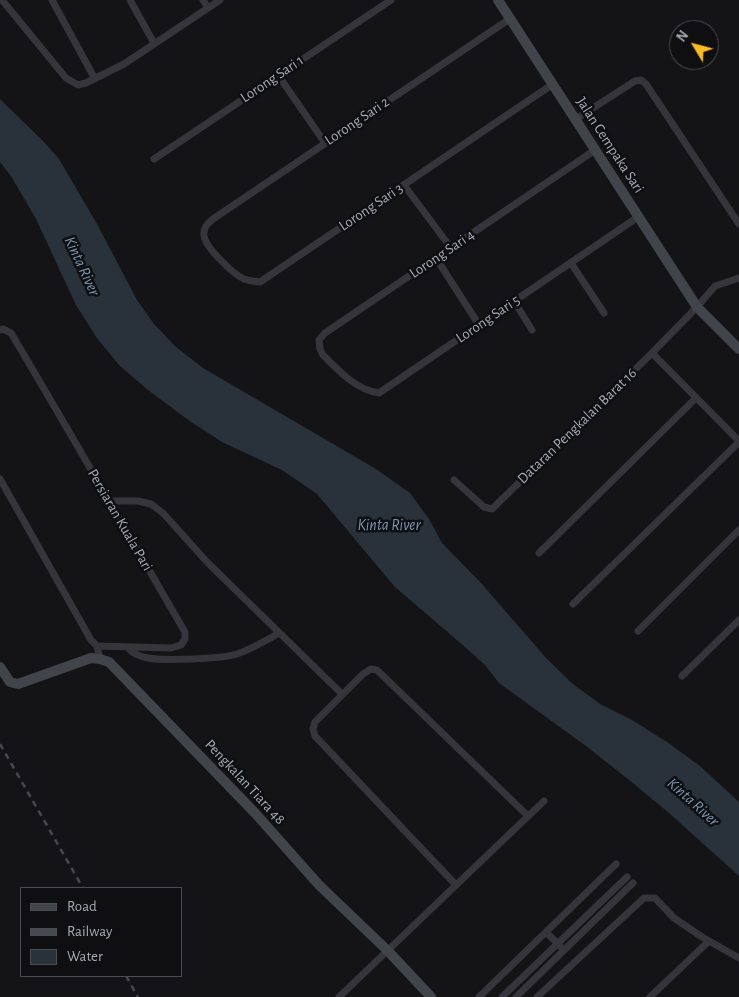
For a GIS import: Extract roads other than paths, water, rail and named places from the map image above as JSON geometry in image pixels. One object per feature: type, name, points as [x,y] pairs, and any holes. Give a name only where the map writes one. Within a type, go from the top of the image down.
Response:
[{"type":"street","points":[[2,0],[66,78],[78,85],[95,79],[124,64],[154,42],[220,0]]},
{"type":"street","points":[[52,0],[95,79]]},
{"type":"street","points":[[130,0],[154,42]]},
{"type":"street","points":[[203,0],[208,8]]},
{"type":"street","name":"Lorong Sari 1","points":[[154,159],[391,0]]},
{"type":"street","name":"Jalan Cempaka Sari","points":[[498,0],[697,307],[739,349]]},
{"type":"street","name":"Lorong Sari 2","points":[[206,226],[213,219],[511,18]]},
{"type":"street","points":[[278,75],[325,143]]},
{"type":"street","points":[[576,119],[635,81],[641,80],[662,107],[739,224]]},
{"type":"street","name":"Lorong Sari 3","points":[[206,226],[204,235],[207,244],[234,273],[246,279],[260,282],[553,84]]},
{"type":"street","name":"Lorong Sari 4","points":[[336,368],[320,349],[319,340],[325,334],[595,150]]},
{"type":"street","points":[[404,184],[451,248]]},
{"type":"street","name":"Lorong Sari 5","points":[[336,368],[354,383],[369,392],[379,393],[638,216]]},
{"type":"street","points":[[436,258],[479,325]]},
{"type":"street","points":[[571,263],[604,313]]},
{"type":"street","name":"Dataran Pengkalan Barat 16","points":[[454,480],[484,507],[492,509],[652,353],[715,286],[739,278]]},
{"type":"street","points":[[514,301],[532,330]]},
{"type":"street","name":"Persiaran Kuala Pari","points":[[0,330],[3,329],[10,334],[70,432],[185,632],[185,639],[181,645],[171,648],[97,646]]},
{"type":"street","points":[[572,604],[739,441],[652,353]]},
{"type":"street","points":[[539,553],[696,398]]},
{"type":"street","points":[[0,479],[97,646],[100,658],[86,659],[23,684],[10,682],[0,667]]},
{"type":"street","points":[[108,501],[138,501],[151,504],[163,513],[207,562],[342,694]]},
{"type":"street","points":[[638,632],[739,530]]},
{"type":"street","points":[[682,676],[739,620]]},
{"type":"street","points":[[128,647],[131,652],[148,658],[198,658],[235,655],[252,648],[278,632]]},
{"type":"street","name":"Pengkalan Tiara 48","points":[[100,658],[115,667],[255,813],[319,885],[388,951],[431,997]]},
{"type":"street","points":[[456,885],[315,736],[313,729],[315,722],[342,694],[363,674],[371,669],[377,670],[528,816]]},
{"type":"street","points":[[339,997],[544,801]]},
{"type":"street","points":[[479,997],[616,864]]},
{"type":"street","points":[[502,997],[627,877]]},
{"type":"street","points":[[516,997],[633,883]]},
{"type":"street","points":[[537,997],[644,898],[655,898],[674,918],[739,958]]},
{"type":"street","points":[[546,932],[564,950]]},
{"type":"street","points":[[650,997],[709,941]]},
{"type":"water","name":"Kinta River","points":[[0,99],[59,159],[97,224],[137,300],[154,324],[176,347],[203,368],[376,469],[410,493],[429,519],[442,543],[482,584],[546,658],[573,684],[600,704],[632,720],[667,742],[700,766],[739,802],[739,876],[628,779],[499,683],[485,665],[395,587],[317,494],[282,470],[222,442],[191,422],[148,390],[119,365],[97,338],[76,305],[36,219],[11,176],[0,162]]},
{"type":"railway","points":[[0,744],[82,887]]},
{"type":"railway","points":[[127,977],[138,997]]}]
